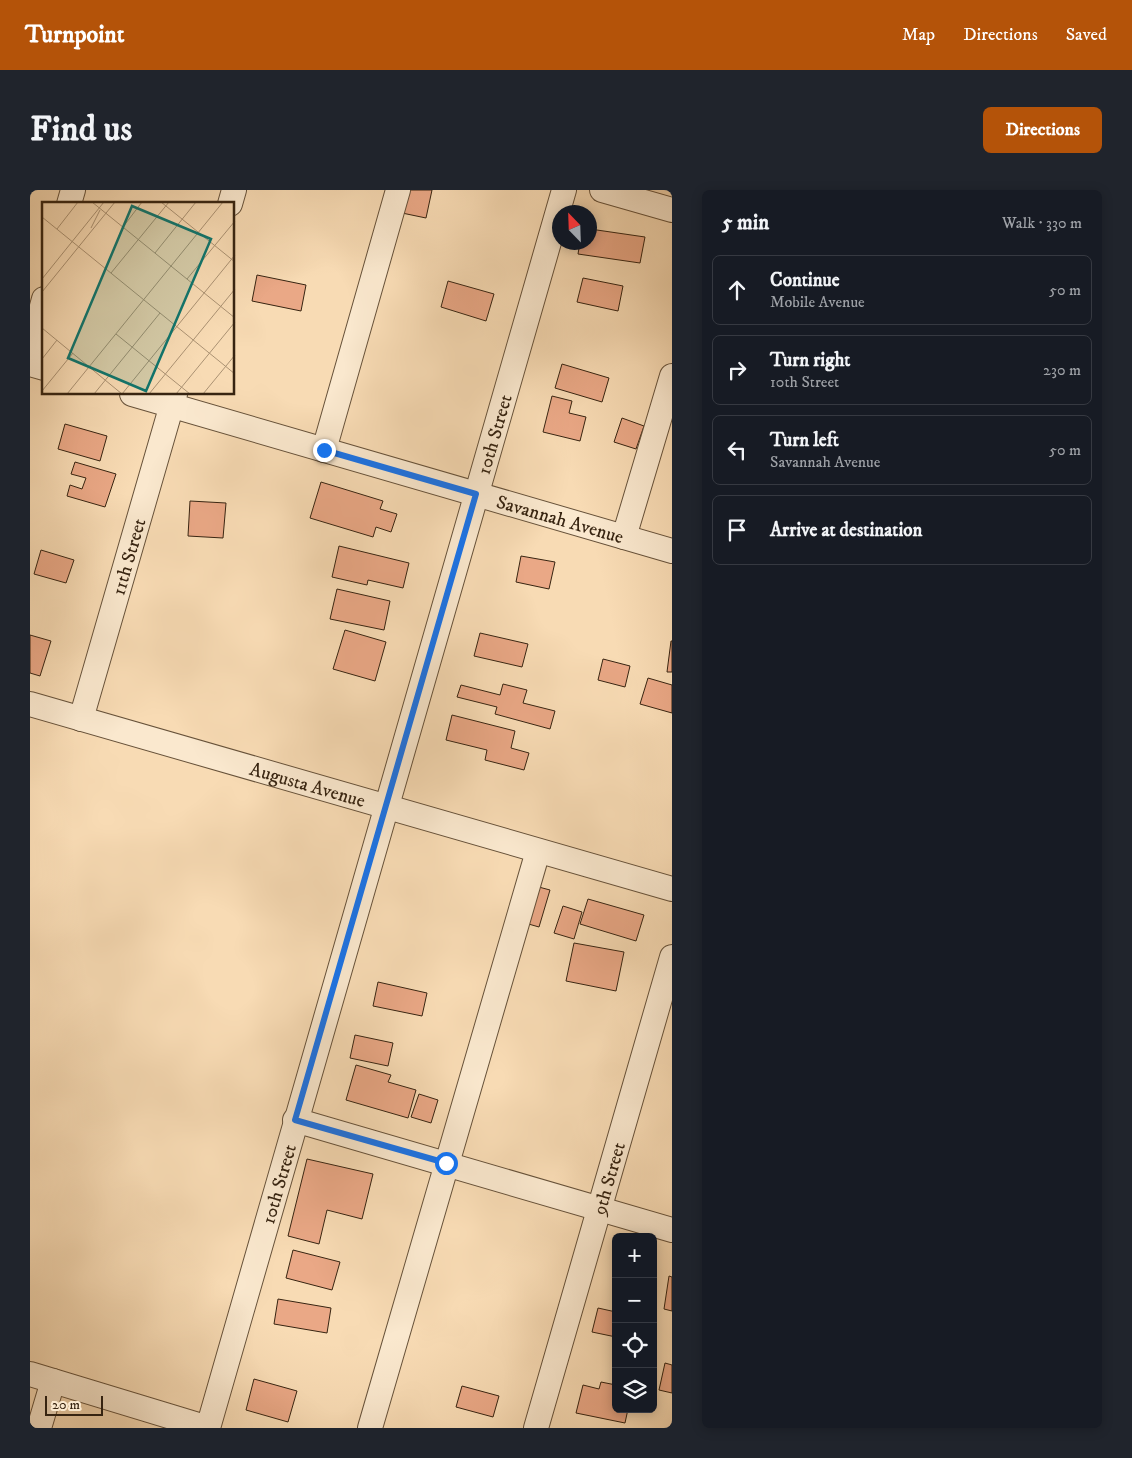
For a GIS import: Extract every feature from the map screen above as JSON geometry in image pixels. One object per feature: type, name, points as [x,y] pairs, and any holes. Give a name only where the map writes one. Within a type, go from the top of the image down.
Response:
[{"type":"street","points":[[324,450],[398,190]]},
{"type":"street","name":"10th Street","points":[[208,1428],[385,807],[564,190]]},
{"type":"street","points":[[602,190],[672,210]]},
{"type":"street","points":[[30,351],[42,306]]},
{"type":"street","points":[[624,537],[672,376]]},
{"type":"street","name":"Savannah Avenue","points":[[140,395],[173,399],[324,450],[672,551]]},
{"type":"street","name":"11th Street","points":[[81,719],[173,399]]},
{"type":"street","name":"Augusta Avenue","points":[[30,704],[672,889]]},
{"type":"street","points":[[370,1428],[538,851]]},
{"type":"street","name":"9th Street","points":[[536,1428],[672,957]]},
{"type":"street","points":[[295,1120],[672,1230]]},
{"type":"street","points":[[30,1374],[208,1428]]},
{"type":"street","points":[[39,1428],[53,1381]]},
{"type":"building","points":[[407,190],[432,190],[426,218],[402,213]]},
{"type":"building","points":[[597,230],[645,237],[640,263],[578,254],[579,250],[597,250]]},
{"type":"building","points":[[257,275],[306,285],[301,311],[252,301]]},
{"type":"building","points":[[583,278],[623,286],[618,311],[577,302]]},
{"type":"building","points":[[448,281],[494,294],[486,321],[441,307]]},
{"type":"building","points":[[562,364],[609,378],[602,402],[555,388]]},
{"type":"building","points":[[552,396],[572,401],[569,413],[586,417],[580,441],[543,432]]},
{"type":"building","points":[[622,418],[644,426],[636,449],[614,442]]},
{"type":"building","points":[[65,424],[107,436],[100,461],[58,449]]},
{"type":"building","points":[[75,462],[116,474],[105,507],[67,496],[70,485],[82,489],[86,478],[71,474]]},
{"type":"building","points":[[321,482],[383,501],[380,509],[397,514],[391,532],[376,527],[373,537],[310,518]]},
{"type":"building","points":[[190,501],[226,503],[223,538],[188,536]]},
{"type":"building","points":[[339,546],[409,563],[403,588],[368,580],[367,585],[332,577]]},
{"type":"building","points":[[41,550],[74,560],[66,583],[34,574]]},
{"type":"building","points":[[521,556],[555,562],[549,589],[516,582]]},
{"type":"building","points":[[337,589],[390,601],[384,630],[330,619]]},
{"type":"building","points":[[345,630],[386,642],[375,681],[333,669]]},
{"type":"building","points":[[480,633],[528,644],[522,667],[474,656]]},
{"type":"building","points":[[30,635],[51,641],[40,676],[30,673]]},
{"type":"building","points":[[671,641],[672,672],[667,672]]},
{"type":"building","points":[[603,659],[630,666],[625,687],[598,680]]},
{"type":"building","points":[[648,678],[672,685],[672,713],[640,704]]},
{"type":"building","points":[[503,684],[527,690],[523,703],[555,711],[550,729],[495,714],[497,707],[457,697],[461,685],[500,695]]},
{"type":"building","points":[[452,715],[515,731],[511,748],[529,753],[524,770],[485,760],[487,750],[446,740]]},
{"type":"building","points":[[535,886],[550,890],[539,927],[525,923]]},
{"type":"building","points":[[588,899],[644,915],[636,941],[580,924]]},
{"type":"building","points":[[563,906],[582,912],[574,939],[554,933]]},
{"type":"building","points":[[574,943],[624,952],[616,991],[566,981]]},
{"type":"building","points":[[378,982],[427,993],[422,1016],[373,1006]]},
{"type":"building","points":[[355,1035],[393,1043],[388,1066],[350,1058]]},
{"type":"building","points":[[356,1065],[391,1075],[388,1082],[416,1090],[408,1118],[346,1100]]},
{"type":"building","points":[[419,1094],[438,1100],[431,1123],[411,1117]]},
{"type":"building","points":[[307,1159],[373,1174],[362,1219],[327,1210],[319,1244],[288,1236]]},
{"type":"building","points":[[293,1250],[340,1262],[332,1290],[286,1278]]},
{"type":"building","points":[[669,1276],[672,1277],[672,1311],[664,1309]]},
{"type":"building","points":[[278,1299],[331,1308],[327,1333],[274,1324]]},
{"type":"building","points":[[598,1308],[612,1311],[612,1336],[592,1332]]},
{"type":"building","points":[[665,1363],[672,1365],[672,1393],[659,1390]]},
{"type":"building","points":[[254,1379],[297,1391],[288,1422],[246,1410]]},
{"type":"building","points":[[601,1382],[612,1384],[612,1413],[627,1413],[625,1423],[576,1413],[583,1385],[599,1389]]},
{"type":"building","points":[[462,1386],[499,1396],[493,1417],[456,1407]]},
{"type":"route","points":[[324,450],[476,494],[295,1120],[446,1163]]}]
